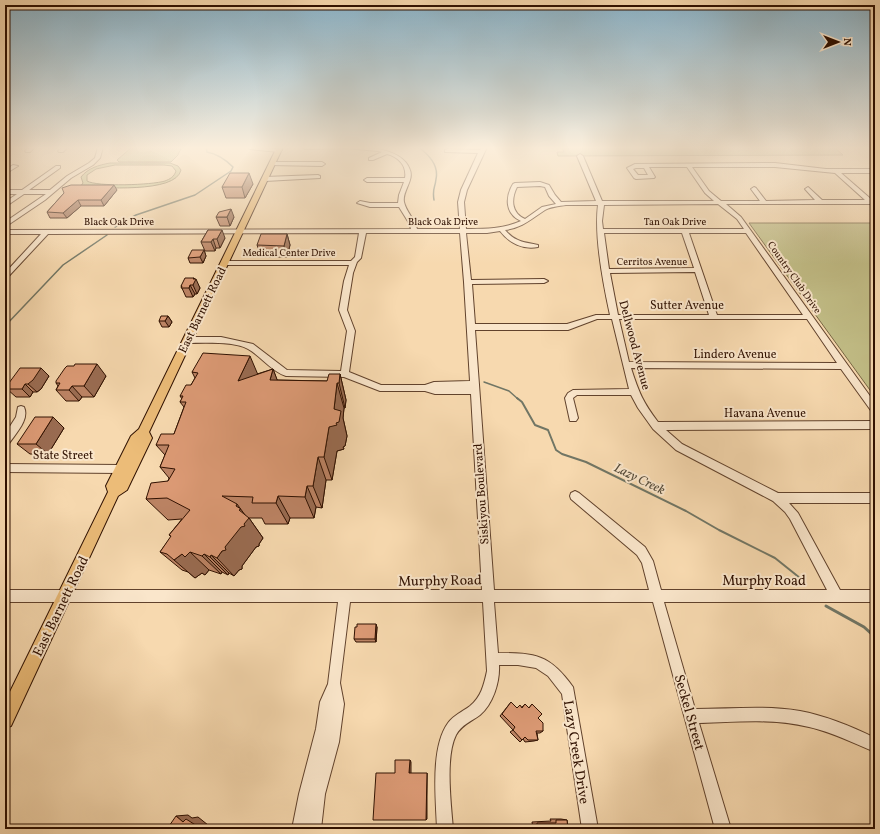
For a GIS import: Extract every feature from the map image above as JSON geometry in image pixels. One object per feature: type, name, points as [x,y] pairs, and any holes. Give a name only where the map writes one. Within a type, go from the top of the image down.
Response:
[{"type":"main road","name":"East Barnett Road","points":[[114,492],[112,486],[120,468],[135,439],[143,432],[262,186]]},
{"type":"main road","name":"East Barnett Road","points":[[5,720],[114,492],[123,486],[146,438],[143,432]]},
{"type":"street","points":[[5,205],[32,186]]},
{"type":"street","points":[[5,225],[58,186]]},
{"type":"street","points":[[404,186],[401,196],[402,205],[412,221],[414,231]]},
{"type":"street","name":"Siskiyou Boulevard","points":[[445,829],[444,753],[447,740],[459,721],[478,707],[488,693],[493,671],[468,282],[463,231],[462,195],[466,186]]},
{"type":"street","points":[[515,186],[511,194],[512,210],[514,215],[526,221]]},
{"type":"street","points":[[547,186],[552,196],[559,204]]},
{"type":"street","name":"Dellwood Avenue","points":[[593,186],[600,202],[601,209],[599,221],[614,317],[634,392],[646,414],[656,426],[679,447],[784,503],[792,513],[836,596]]},
{"type":"street","name":"Country Club Drive","points":[[702,186],[706,192],[735,214],[875,410]]},
{"type":"street","points":[[854,186],[873,202]]},
{"type":"street","points":[[754,189],[764,202]]},
{"type":"street","points":[[808,189],[820,202]]},
{"type":"street","points":[[5,192],[51,192]]},
{"type":"street","points":[[700,202],[711,199],[706,192]]},
{"type":"street","name":"Black Oak Drive","points":[[5,232],[502,230],[514,227],[526,221],[539,210],[559,204],[600,202],[873,202]]},
{"type":"street","points":[[735,214],[733,205],[738,202]]},
{"type":"street","points":[[360,203],[370,205],[402,205]]},
{"type":"street","points":[[502,230],[508,238],[516,244],[536,246]]},
{"type":"street","points":[[5,277],[47,231]]},
{"type":"street","name":"Medical Center Drive","points":[[345,374],[352,331],[343,310],[354,261],[358,258],[360,231]]},
{"type":"street","name":"Tan Oak Drive","points":[[601,231],[748,231]]},
{"type":"street","points":[[685,231],[714,317]]},
{"type":"street","name":"Medical Center Drive","points":[[224,263],[354,261]]},
{"type":"street","name":"Cerritos Avenue","points":[[606,271],[698,270]]},
{"type":"street","points":[[468,282],[544,281]]},
{"type":"street","name":"Sutter Avenue","points":[[471,327],[560,327],[575,324],[591,318],[614,317],[809,317]]},
{"type":"street","points":[[187,342],[220,345],[228,343],[250,346],[281,371],[286,373],[345,374],[375,387],[425,388],[434,391],[474,388]]},
{"type":"street","name":"Lindero Avenue","points":[[626,365],[844,366]]},
{"type":"street","points":[[573,418],[569,398],[576,392],[634,392]]},
{"type":"street","points":[[5,442],[21,418],[21,409]]},
{"type":"street","name":"Havana Avenue","points":[[656,426],[875,425]]},
{"type":"street","name":"State Street","points":[[5,468],[120,468]]},
{"type":"street","name":"Seckel Street","points":[[575,496],[641,551],[647,561],[723,829]]},
{"type":"street","points":[[777,498],[875,498]]},
{"type":"street","name":"Murphy Road","points":[[5,596],[875,596]]},
{"type":"street","points":[[313,829],[318,794],[332,742],[337,704],[334,683],[345,596]]},
{"type":"street","name":"Lazy Creek Drive","points":[[493,659],[527,659],[539,662],[550,669],[560,679],[568,692],[590,829]]},
{"type":"street","points":[[300,829],[306,794],[323,729],[326,702],[334,683]]},
{"type":"street","points":[[691,716],[771,716],[799,718],[827,725],[875,745]]},
{"type":"shaded area","points":[[81,186],[152,186],[136,188],[80,187]]},
{"type":"shaded area","points":[[749,223],[875,223],[875,397]]},
{"type":"building","points":[[68,186],[113,186],[101,200],[78,200],[63,213],[47,212],[64,193],[62,188]]},
{"type":"building","points":[[223,186],[243,186],[242,187],[222,187]]},
{"type":"building","points":[[231,209],[227,217],[216,217],[219,212]]},
{"type":"building","points":[[208,230],[222,230],[217,239],[213,239],[211,242],[201,242]]},
{"type":"building","points":[[261,234],[287,234],[284,246],[257,245]]},
{"type":"building","points":[[192,250],[204,250],[200,257],[188,258]]},
{"type":"building","points":[[185,278],[196,279],[193,285],[190,285],[189,288],[181,288]]},
{"type":"building","points":[[161,316],[168,316],[165,321],[159,321]]},
{"type":"building","points":[[203,353],[250,356],[238,381],[273,369],[270,380],[327,381],[329,374],[340,374],[339,383],[337,383],[334,409],[341,411],[339,422],[336,423],[337,425],[329,427],[324,457],[318,457],[313,486],[307,486],[305,497],[278,496],[276,503],[252,503],[253,497],[222,496],[237,504],[236,506],[241,509],[239,510],[249,518],[244,524],[245,526],[241,527],[225,547],[226,550],[222,551],[217,558],[211,555],[210,557],[204,554],[202,556],[190,552],[185,557],[182,554],[174,560],[167,554],[160,552],[171,536],[169,535],[190,510],[167,498],[146,499],[151,483],[168,481],[175,469],[160,467],[169,445],[156,445],[161,434],[174,434],[186,402],[180,402],[183,396],[180,396],[186,385],[191,385],[198,373],[192,372]]},
{"type":"building","points":[[75,364],[97,364],[84,386],[72,386],[69,390],[56,390],[60,383],[56,383],[56,381],[65,368],[67,366],[74,366]]},
{"type":"building","points":[[20,368],[41,368],[33,380],[28,384],[25,384],[22,389],[7,389],[9,386],[6,387]]},
{"type":"building","points":[[35,417],[53,417],[36,444],[17,444]]},
{"type":"building","points":[[357,624],[376,624],[375,639],[354,639],[355,627],[357,627]]},
{"type":"building","points":[[511,702],[517,708],[520,705],[522,708],[525,704],[529,708],[532,704],[542,714],[538,718],[543,723],[543,731],[536,731],[538,740],[528,740],[525,737],[522,740],[513,730],[515,727],[502,714]]},
{"type":"building","points":[[395,760],[410,760],[409,773],[427,773],[426,820],[373,820],[376,773],[395,773]]},
{"type":"building","points":[[176,816],[183,822],[186,819],[197,826],[197,829],[167,829]]},
{"type":"building","points":[[556,820],[567,820],[568,829],[537,829],[537,823],[556,823]]},
{"type":"waterway","points":[[115,227],[136,215],[195,195],[209,186]]},
{"type":"waterway","name":"Lazy Creek","points":[[434,200],[433,193],[435,186]]},
{"type":"waterway","points":[[5,326],[63,265],[107,235]]},
{"type":"waterway","name":"Lazy Creek","points":[[484,382],[509,391],[518,399]]},
{"type":"waterway","name":"Lazy Creek","points":[[517,398],[522,402],[535,425],[548,430],[556,450],[562,454],[586,462],[686,511],[719,530],[775,558],[805,582]]},
{"type":"waterway","name":"Lazy Creek","points":[[826,606],[864,627],[875,637]]}]
